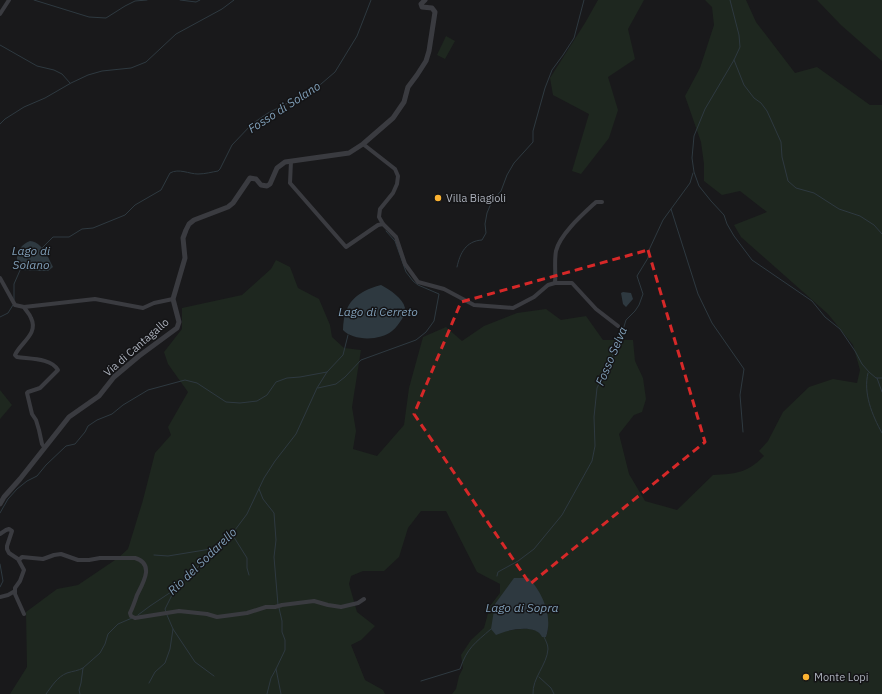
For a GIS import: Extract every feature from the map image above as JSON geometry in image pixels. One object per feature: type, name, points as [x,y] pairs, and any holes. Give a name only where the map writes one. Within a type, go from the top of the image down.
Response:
[{"type":"street","points":[[0,14],[9,0]]},
{"type":"street","points":[[0,278],[15,305],[24,307],[80,302],[95,299],[142,308],[154,303],[173,299],[185,258],[183,238],[189,224],[194,220],[228,207],[233,203],[250,178],[256,179],[261,185],[267,186],[270,184],[277,168],[285,162],[343,154],[355,150],[386,126],[397,114],[404,102],[408,86],[426,61],[429,51],[435,12],[432,8],[422,7],[421,4],[425,0]]},
{"type":"street","points":[[363,144],[395,169],[398,176],[395,189],[380,209],[379,217],[383,224],[396,237],[405,264],[418,282],[444,289],[474,305],[513,308],[524,304],[548,285],[555,283],[572,283],[596,309],[618,326]]},
{"type":"street","points":[[291,161],[290,183],[346,247],[378,225],[383,224]]},
{"type":"street","points":[[555,283],[554,264],[556,250],[559,244],[565,235],[596,202],[602,202]]},
{"type":"street","name":"Via di Cantagallo","points":[[0,504],[69,417],[93,402],[114,377],[177,328],[179,322],[173,299]]},
{"type":"street","points":[[24,307],[31,317],[32,330],[28,339],[15,355],[17,357],[45,361],[55,366],[58,370],[40,388],[27,393],[32,414],[36,420],[44,447]]},
{"type":"street","points":[[0,534],[6,530],[12,531],[7,549],[9,553],[19,560],[24,570],[20,581],[15,588],[15,594],[24,614]]},
{"type":"street","points":[[19,560],[22,557],[43,559],[61,554],[78,560],[139,559],[143,563],[146,570],[146,577],[130,614],[135,618],[178,611],[207,614],[217,617],[247,613],[260,608],[314,602],[341,607],[358,603],[364,599]]},
{"type":"street","points":[[0,597],[15,591]]},
{"type":"highlighted area","points":[[648,250],[705,442],[530,584],[414,414],[461,302]]},
{"type":"shaded area","points":[[598,0],[644,0],[628,29],[635,59],[608,77],[618,110],[609,138],[581,174],[572,171],[589,114],[553,95],[550,78]]},
{"type":"shaded area","points":[[705,0],[746,0],[756,22],[795,73],[817,67],[870,105],[882,105],[882,694],[452,694],[456,689],[459,676],[463,668],[461,655],[471,640],[484,628],[490,606],[500,593],[500,584],[477,572],[446,511],[421,511],[408,528],[399,557],[384,571],[363,571],[351,576],[349,584],[357,612],[375,626],[361,640],[351,645],[365,680],[383,690],[385,694],[10,694],[27,667],[26,612],[57,589],[78,585],[118,558],[128,549],[155,453],[171,435],[168,427],[188,392],[168,364],[164,352],[182,329],[182,308],[242,295],[271,269],[276,260],[290,267],[298,288],[319,299],[330,325],[332,337],[344,348],[361,350],[352,407],[356,431],[353,449],[377,456],[404,425],[409,388],[423,337],[446,327],[462,341],[484,326],[517,313],[546,309],[561,320],[586,316],[603,340],[633,340],[635,361],[643,378],[646,399],[642,412],[634,415],[619,434],[629,474],[645,501],[677,510],[713,475],[741,472],[758,462],[764,456],[759,451],[768,441],[783,412],[809,387],[833,379],[857,383],[860,370],[853,345],[828,314],[741,237],[734,225],[767,212],[740,191],[722,195],[704,181],[704,164],[701,142],[685,96],[700,68],[714,25],[712,7]],"holes":[[[503,595],[547,616],[548,630],[546,637],[542,637],[536,630],[531,629],[505,631],[494,614],[495,604]]]},
{"type":"shaded area","points":[[817,0],[882,0],[882,61],[841,25]]},
{"type":"shaded area","points":[[446,36],[455,41],[445,59],[437,55]]},
{"type":"shaded area","points":[[0,390],[12,405],[0,419]]},
{"type":"water","name":"Lago di Solano","points":[[30,241],[38,244],[47,255],[53,267],[48,271],[22,270],[18,267],[18,251],[23,245]]},
{"type":"water","name":"Lago di Cerreto","points":[[381,285],[392,292],[404,304],[405,314],[402,319],[392,331],[381,337],[360,338],[347,334],[343,330],[344,320],[349,305],[358,295]]},
{"type":"water","points":[[621,293],[631,293],[633,299],[626,307],[623,304]]},
{"type":"water","name":"Lago di Sopra","points":[[514,578],[529,578],[539,591],[547,613],[548,629],[546,637],[542,637],[534,630],[527,629],[507,631],[496,635],[491,629],[495,604]]},
{"type":"waterway","points":[[34,0],[89,17],[106,18],[135,1],[147,0]]},
{"type":"waterway","points":[[180,0],[196,2],[200,0]]},
{"type":"waterway","points":[[0,124],[24,107],[45,98],[88,75],[102,71],[131,68],[146,62],[176,34],[222,9],[234,0]]},
{"type":"waterway","name":"Fosso di Solano","points":[[42,248],[53,237],[69,237],[82,229],[93,228],[125,215],[135,205],[161,190],[170,173],[180,171],[201,174],[218,171],[232,145],[252,124],[268,113],[314,90],[335,72],[357,36],[371,0]]},
{"type":"waterway","points":[[457,267],[460,257],[468,245],[482,240],[486,233],[485,224],[487,213],[492,201],[501,191],[507,175],[514,163],[533,142],[533,131],[545,88],[552,70],[574,38],[584,0]]},
{"type":"waterway","name":"Fosso Selva","points":[[730,0],[739,35],[740,47],[705,109],[694,136],[692,158],[694,172],[699,186],[724,215],[734,236],[752,260],[812,301],[825,317],[840,329],[862,364],[869,372],[876,378],[882,378]]},
{"type":"waterway","points":[[0,45],[37,66],[54,70],[62,74],[70,83]]},
{"type":"waterway","points":[[734,60],[744,85],[767,111],[781,142],[782,157],[788,181],[796,188],[814,193],[839,209],[860,216],[874,225],[882,234]]},
{"type":"waterway","name":"Fosso Selva","points":[[693,173],[690,183],[671,209],[698,294],[712,323],[744,369],[740,395],[743,432]]},
{"type":"waterway","name":"Fosso Selva","points":[[497,576],[498,572],[518,561],[534,549],[562,515],[592,461],[595,446],[594,417],[597,388],[619,343],[626,320],[639,305],[643,294],[637,276],[648,258],[649,250],[663,220],[671,209]]},
{"type":"waterway","points":[[318,388],[336,384],[361,360],[416,340],[426,332],[434,321],[439,294],[418,285],[413,281],[406,272],[395,241],[386,231]]},
{"type":"waterway","name":"Fosso di Solano","points":[[14,300],[14,284],[21,268]]},
{"type":"waterway","name":"Fosso di Solano","points":[[0,317],[8,313],[13,305]]},
{"type":"waterway","name":"Rio del Sodarello","points":[[138,615],[174,590],[232,534],[247,514],[264,478],[296,434],[317,388],[327,372],[343,355],[348,335]]},
{"type":"waterway","points":[[0,513],[8,499],[17,489],[27,481],[37,476],[66,446],[75,444],[88,426],[97,420],[112,414],[123,405],[148,390],[185,380],[197,383],[226,402],[240,403],[257,401],[267,395],[276,382],[287,378],[327,372]]},
{"type":"waterway","points":[[868,373],[867,388],[869,404],[882,433]]},
{"type":"waterway","points":[[877,378],[882,392]]},
{"type":"waterway","name":"Rio del Sodarello","points":[[259,489],[263,499],[274,513],[276,540],[274,557],[278,605]]},
{"type":"waterway","points":[[232,534],[247,558],[249,575]]},
{"type":"waterway","points":[[154,555],[168,556],[217,548]]},
{"type":"waterway","points":[[0,564],[3,581],[0,587]]},
{"type":"waterway","points":[[166,612],[165,609],[174,591]]},
{"type":"waterway","name":"Rio del Sodarello","points":[[267,694],[271,678],[285,650],[285,640],[282,632],[282,621],[279,608]]},
{"type":"waterway","points":[[167,615],[173,629],[195,662],[214,676]]},
{"type":"waterway","name":"Rio del Sodarello","points":[[80,694],[79,690],[83,668],[100,653],[108,634],[118,624],[132,618]]},
{"type":"waterway","points":[[149,683],[155,672],[165,663],[170,649],[173,629]]},
{"type":"waterway","points":[[421,681],[460,669],[469,651],[476,642],[491,629]]},
{"type":"waterway","points":[[533,694],[535,682],[547,655],[548,646],[544,637]]},
{"type":"waterway","points":[[46,694],[60,677],[83,668]]},
{"type":"waterway","points":[[276,669],[281,694]]},
{"type":"waterway","points":[[539,677],[551,688],[554,694]]},
{"type":"place","name":"Villa Biagioli","points":[[438,198]]},
{"type":"place","name":"Monte Lopi","points":[[806,677]]}]
